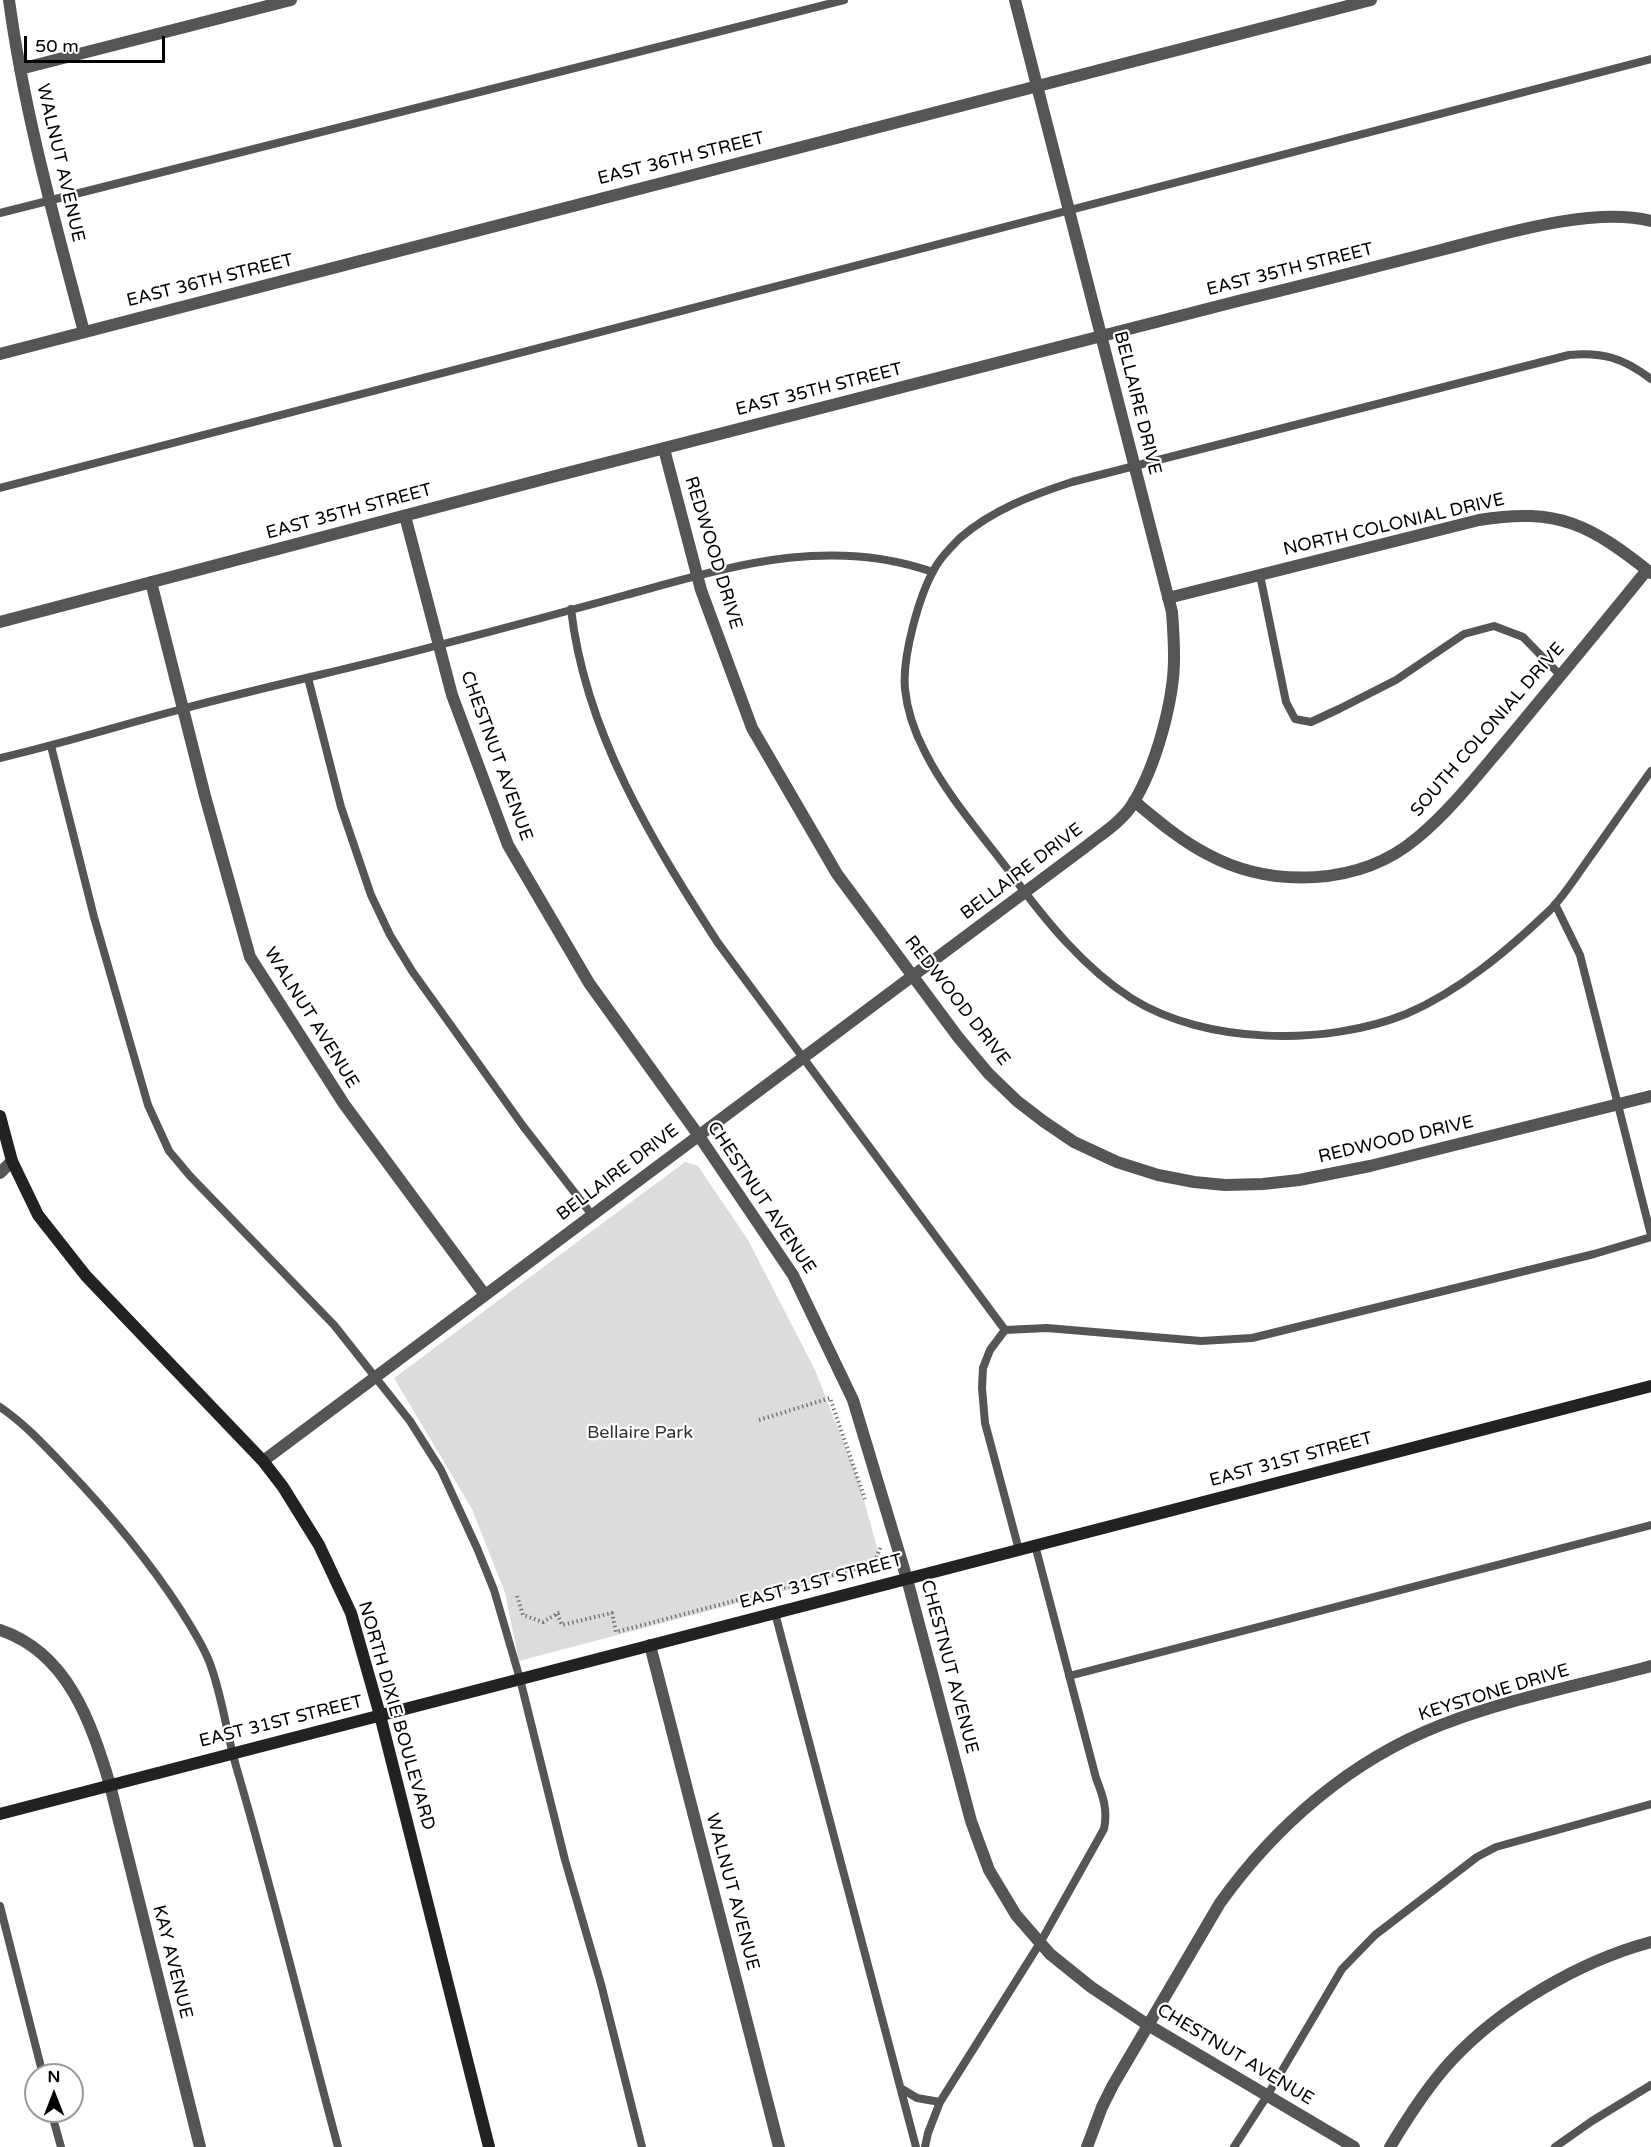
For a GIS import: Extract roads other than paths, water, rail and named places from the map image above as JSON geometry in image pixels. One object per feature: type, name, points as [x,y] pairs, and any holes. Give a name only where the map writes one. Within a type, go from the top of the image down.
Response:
[{"type":"street","name":"WALNUT AVENUE","points":[[9,0],[20,69],[49,199],[84,332]]},
{"type":"street","points":[[20,69],[291,0]]},
{"type":"street","name":"BELLAIRE DRIVE","points":[[263,1461],[1025,892],[1116,822],[1134,801],[1156,748],[1170,703],[1174,656],[1172,612],[1015,0]]},
{"type":"street","name":"EAST 36TH STREET","points":[[0,354],[1371,0]]},
{"type":"street","name":"EAST 35TH STREET","points":[[0,622],[1101,336],[1505,234],[1574,220],[1608,216],[1634,217],[1651,221]]},
{"type":"street","name":"REDWOOD DRIVE","points":[[664,449],[697,576],[753,728],[837,874],[958,1037],[988,1073],[1017,1101],[1074,1142],[1117,1162],[1158,1175],[1194,1182],[1234,1184],[1299,1180],[1382,1163],[1651,1096]]},
{"type":"street","name":"NORTH COLONIAL DRIVE","points":[[1168,598],[1479,520],[1509,515],[1560,519],[1580,526],[1604,538],[1649,572]]},
{"type":"street","name":"CHESTNUT AVENUE","points":[[405,516],[452,695],[508,845],[589,983],[699,1136],[793,1275],[853,1400],[907,1579],[971,1821],[989,1870],[1016,1915],[1050,1954],[1091,1987],[1148,2025],[1354,2147]]},
{"type":"street","name":"SOUTH COLONIAL DRIVE","points":[[1134,801],[1176,835],[1207,854],[1231,865],[1259,873],[1298,877],[1326,876],[1370,866],[1395,854],[1416,839],[1485,766],[1649,572]]},
{"type":"street","name":"WALNUT AVENUE","points":[[151,582],[250,957],[344,1104],[485,1295]]},
{"type":"street","name":"NORTH DIXIE BOULEVARD","points":[[0,1116],[12,1161],[38,1215],[87,1276],[263,1461],[283,1487],[319,1545],[351,1613],[380,1715],[489,2147]]},
{"type":"street","points":[[0,1173],[12,1161]]},
{"type":"street","name":"EAST 31ST STREET","points":[[0,1814],[1651,1386]]},
{"type":"street","name":"KAY AVENUE","points":[[0,1629],[34,1646],[52,1662],[68,1682],[81,1704],[96,1739],[110,1785],[200,2147]]},
{"type":"street","name":"WALNUT AVENUE","points":[[650,1645],[779,2147]]},
{"type":"street","name":"KEYSTONE DRIVE","points":[[1087,2147],[1113,2085],[1221,1903],[1237,1880],[1274,1837],[1318,1797],[1370,1761],[1441,1725],[1490,1709],[1651,1666]]},
{"type":"street","points":[[1389,2147],[1433,2082],[1452,2060],[1494,2023],[1519,2005],[1575,1972],[1614,1954],[1651,1942]]},
{"type":"lane","points":[[0,213],[844,0]]},
{"type":"lane","points":[[0,488],[1651,59]]},
{"type":"lane","points":[[1651,379],[1629,364],[1611,356],[1591,353],[1569,355],[1134,466],[1036,494],[995,513],[960,538],[933,572],[910,636],[905,687],[911,715],[924,751],[944,783],[1025,892],[1077,952],[1106,979],[1131,998],[1152,1009],[1181,1020],[1221,1030],[1254,1034],[1311,1035],[1350,1029],[1405,1014],[1433,1000],[1481,970],[1555,904],[1651,771]]},
{"type":"lane","points":[[0,759],[183,709],[761,561],[799,555],[873,558],[910,564],[933,572]]},
{"type":"lane","points":[[1260,575],[1286,702],[1295,719],[1311,722],[1339,709],[1396,680],[1464,634],[1494,626],[1523,637],[1561,676]]},
{"type":"lane","points":[[571,609],[574,640],[596,717],[645,823],[675,877],[718,943],[1005,1330]]},
{"type":"lane","points":[[308,678],[341,807],[371,895],[390,935],[412,971],[523,1125],[592,1215]]},
{"type":"lane","points":[[51,746],[94,917],[132,1053],[148,1105],[169,1151],[190,1176],[334,1325],[410,1421],[441,1470],[477,1548],[494,1590],[520,1679],[565,1860],[601,1984],[642,2147]]},
{"type":"lane","points":[[1005,1330],[1047,1328],[1201,1341],[1252,1338],[1594,1254],[1651,1236],[1580,955],[1555,904]]},
{"type":"lane","points":[[1005,1330],[990,1350],[983,1368],[982,1388],[985,1423],[1019,1550]]},
{"type":"lane","points":[[0,1407],[19,1420],[108,1511],[163,1581],[208,1660],[222,1705],[232,1753],[260,1849],[338,2147]]},
{"type":"lane","points":[[1069,1676],[1651,1525]]},
{"type":"lane","points":[[925,2147],[940,2102],[1040,1942],[1104,1829],[1107,1815],[1105,1800],[1096,1778],[1035,1545]]},
{"type":"lane","points":[[775,1613],[916,2147]]},
{"type":"lane","points":[[1234,2147],[1342,1969],[1375,1935],[1477,1857],[1496,1846],[1651,1804]]},
{"type":"lane","points":[[0,1906],[40,2063]]},
{"type":"lane","points":[[1556,2147],[1592,2121],[1651,2085]]},
{"type":"lane","points":[[901,2089],[917,2098],[940,2102]]},
{"type":"lane","points":[[54,2123],[61,2147]]},
{"type":"park label","name":"Bellaire Park","points":[[640,1433]]}]
